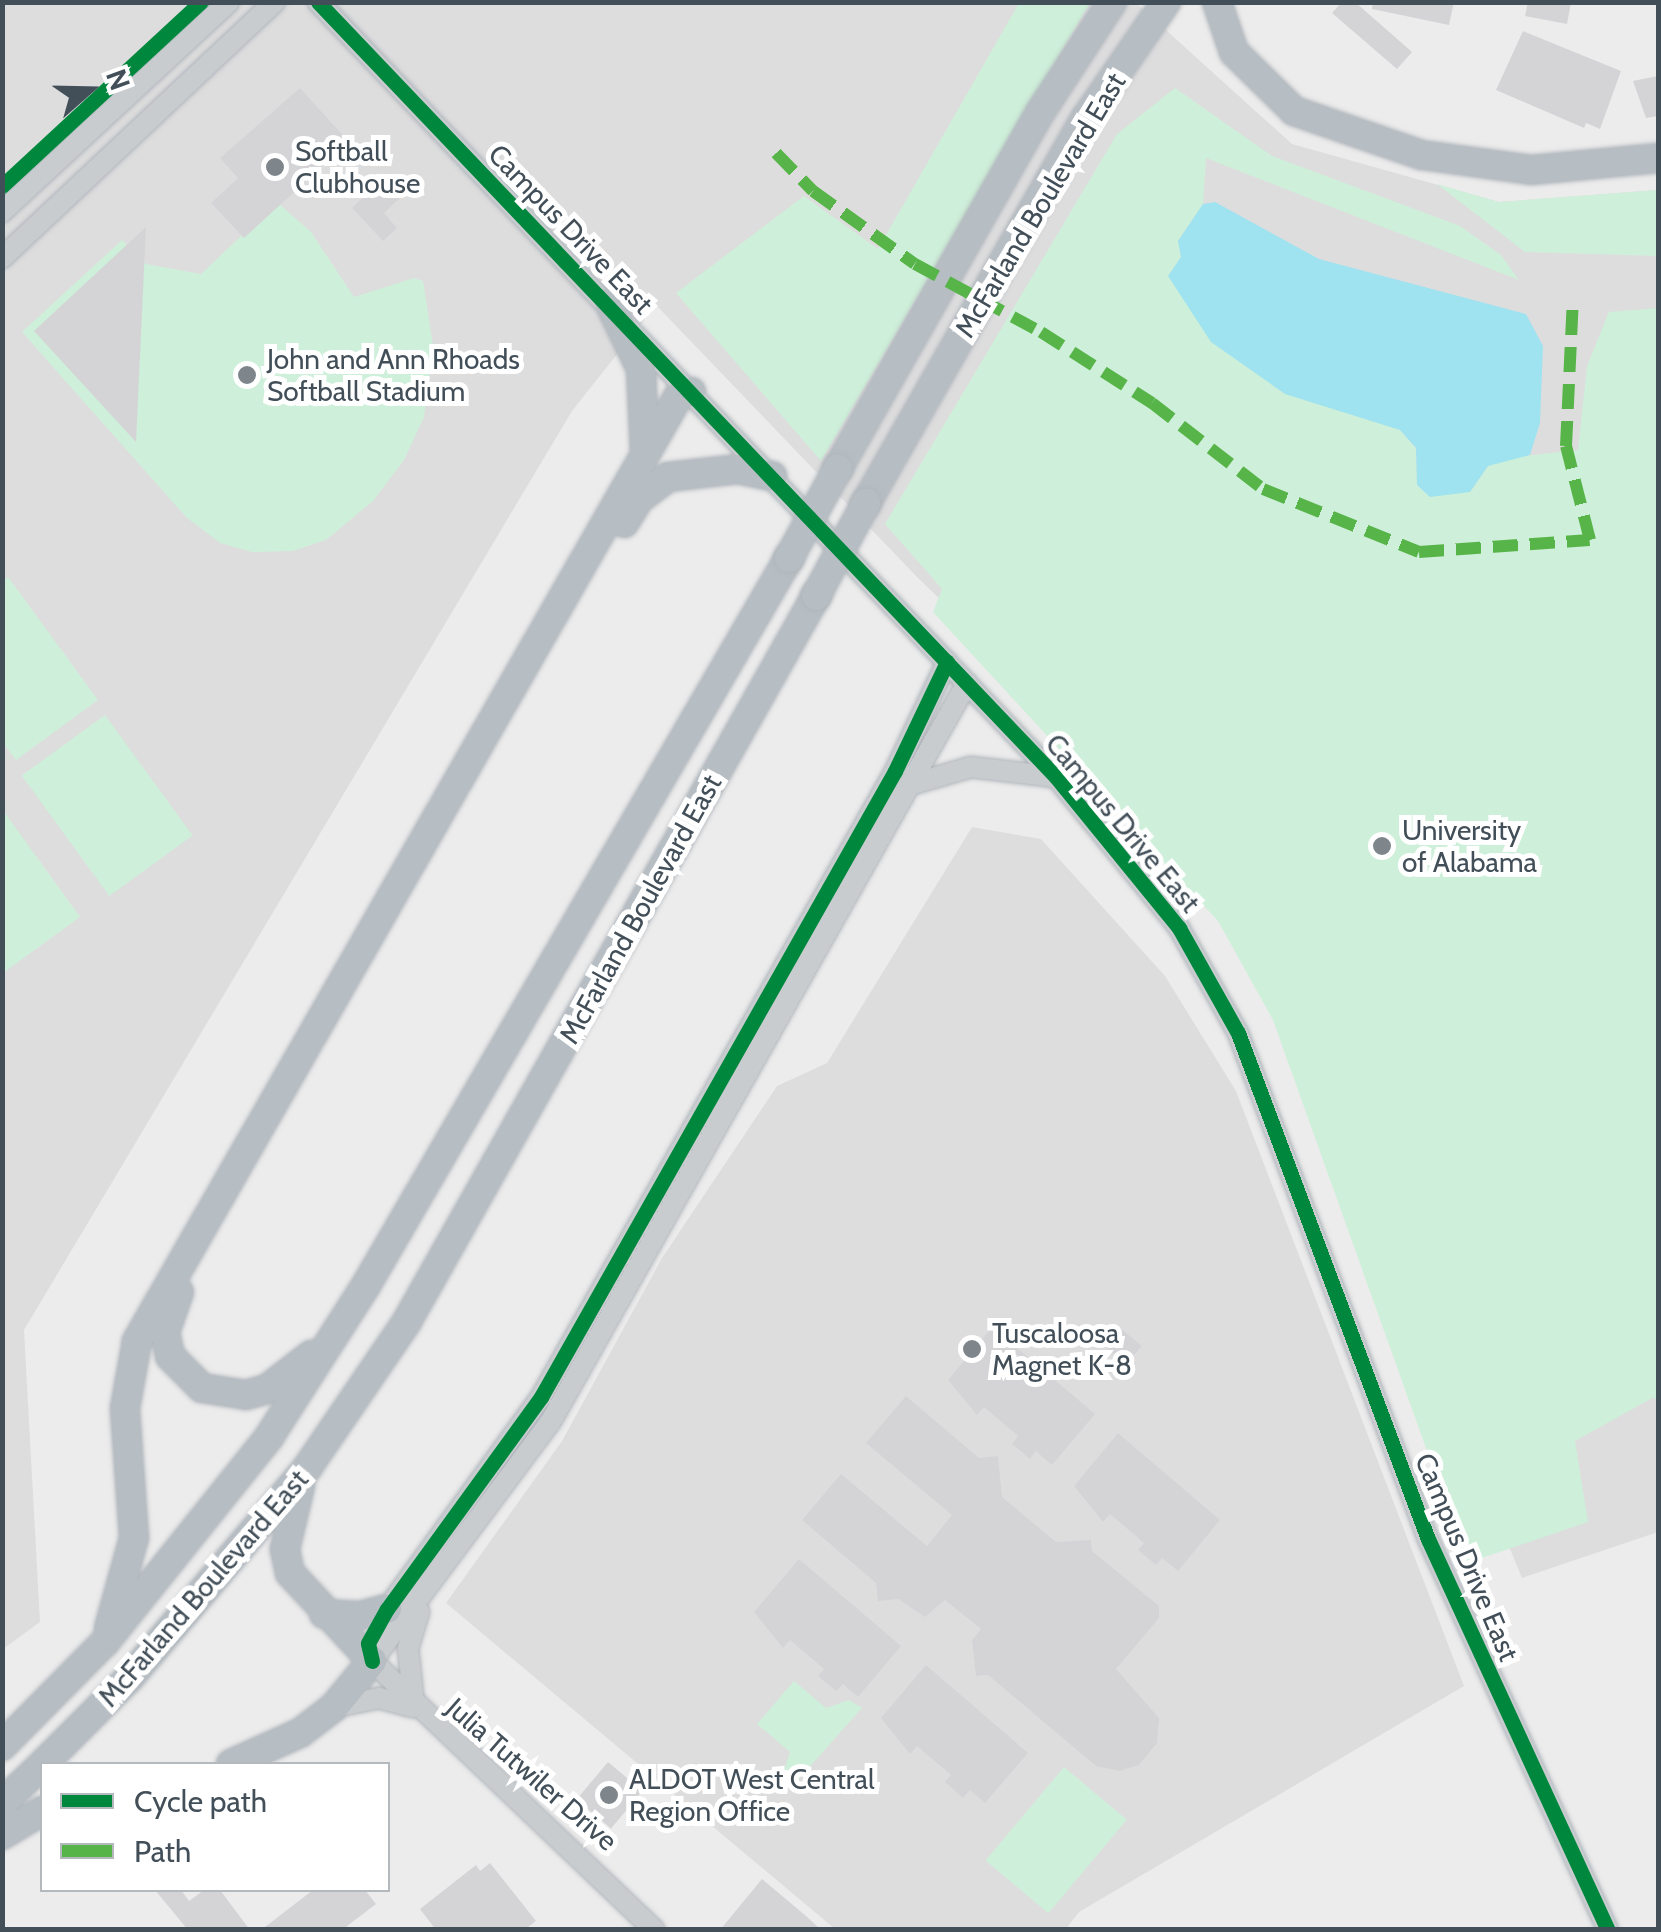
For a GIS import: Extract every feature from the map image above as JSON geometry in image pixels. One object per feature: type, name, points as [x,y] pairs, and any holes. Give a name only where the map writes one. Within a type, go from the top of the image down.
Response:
[{"type":"highway","name":"McFarland Boulevard East","points":[[2,1746],[105,1642],[269,1437],[335,1335],[789,558],[968,240],[1112,2]]},
{"type":"highway","name":"McFarland Boulevard East","points":[[46,1762],[143,1662],[307,1468],[406,1323],[1086,118],[1166,2]]},
{"type":"highway","points":[[1217,2],[1234,52],[1294,111],[1422,155],[1531,170],[1658,158]]},
{"type":"highway","points":[[609,302],[645,388],[645,455]]},
{"type":"highway","points":[[105,1642],[134,1538],[126,1408],[138,1341],[678,397],[690,392]]},
{"type":"highway","points":[[335,1335],[267,1389],[224,1396],[185,1378],[170,1356],[164,1332],[171,1307],[683,422],[690,392]]},
{"type":"highway","points":[[639,499],[668,477],[695,470],[772,476]]},
{"type":"highway","points":[[238,1762],[262,1755],[334,1707],[372,1661],[301,1592],[285,1550],[307,1468]]},
{"type":"highway","points":[[324,1614],[360,1616],[386,1609]]},
{"type":"highway","name":"McFarland Boulevard East","points":[[2,1803],[40,1768]]},
{"type":"highway","points":[[2,1835],[40,1811]]},
{"type":"street","points":[[2,212],[230,2]]},
{"type":"street","points":[[2,258],[275,2]]},
{"type":"street","name":"Campus Drive East","points":[[318,2],[609,302],[1056,776],[1180,928],[1238,1033],[1428,1539],[1608,1930]]},
{"type":"street","points":[[372,1661],[368,1643],[386,1609],[540,1397],[895,771],[947,662]]},
{"type":"street","points":[[372,1661],[425,1598],[551,1421],[968,683]]},
{"type":"street","points":[[913,784],[971,767],[1056,776]]},
{"type":"street","points":[[334,1707],[378,1698],[415,1708],[408,1648],[425,1598]]},
{"type":"street","name":"Julia Tutwiler Drive","points":[[372,1661],[415,1708],[594,1866],[654,1930]]},
{"type":"shaded area","name":"University of Alabama","points":[[3,3],[1136,3],[1292,144],[1499,202],[1658,190],[1658,1532],[1522,1578],[1294,1024],[1089,694],[1060,716],[917,577],[656,305],[572,411],[24,1330],[40,1622],[3,1649]]},
{"type":"shaded area","name":"Tuscaloosa Magnet K-8","points":[[972,827],[1041,839],[1165,976],[1236,1091],[1464,1686],[1079,1912],[1066,1929],[835,1929],[446,1603],[562,1441],[662,1258],[777,1086],[827,1063]]},
{"type":"green space","points":[[1019,3],[1090,3],[821,461],[676,293],[804,196],[878,249]]},
{"type":"green space","points":[[1175,88],[1272,156],[1460,226],[1501,255],[1519,280],[1206,158],[1203,204],[1178,241],[1181,257],[1169,276],[1345,410],[1400,430],[1416,448],[1417,485],[1470,492],[1488,466],[1505,458],[1578,450],[1587,366],[1609,312],[1658,308],[1658,1403],[1654,1397],[1575,1441],[1588,1522],[1467,1563],[1273,1020],[1218,921],[933,612],[942,589],[885,524],[1117,134]]},
{"type":"green space","points":[[1437,184],[1499,202],[1658,190],[1658,256],[1525,252]]},
{"type":"green space","name":"John and Ann Rhoads Softball Stadium","points":[[277,202],[311,232],[354,297],[414,278],[423,281],[433,346],[424,417],[404,460],[373,501],[326,540],[293,551],[252,552],[220,543],[186,517],[22,332],[122,240],[146,264],[201,274]]},
{"type":"green space","points":[[8,577],[98,700],[16,760],[2,742],[2,581]]},
{"type":"green space","points":[[105,715],[193,836],[109,896],[22,776]]},
{"type":"green space","points":[[2,809],[80,917],[3,973],[2,973]]},
{"type":"green space","points":[[794,1681],[826,1708],[849,1700],[862,1708],[797,1781],[784,1770],[790,1752],[757,1724]]},
{"type":"green space","points":[[1064,1767],[1127,1820],[1048,1913],[986,1860]]},
{"type":"water","points":[[1215,202],[1319,259],[1526,314],[1543,346],[1540,423],[1530,455],[1488,466],[1470,492],[1430,497],[1417,485],[1416,448],[1400,430],[1285,394],[1211,342],[1168,276],[1181,257],[1178,241],[1203,204]]},
{"type":"building","points":[[1342,2],[1355,2],[1412,52],[1397,69],[1332,13]]},
{"type":"building","points":[[1373,2],[1454,2],[1449,25],[1372,9]]},
{"type":"building","points":[[1528,2],[1571,2],[1567,24],[1525,16]]},
{"type":"building","points":[[1523,31],[1621,71],[1600,129],[1586,123],[1584,128],[1496,90]]},
{"type":"building","points":[[1658,76],[1658,116],[1646,118],[1633,81]]},
{"type":"building","name":"Softball Clubhouse","points":[[300,88],[349,142],[244,238],[211,203],[238,178],[220,158]]},
{"type":"building","points":[[382,179],[400,198],[384,213],[397,228],[383,241],[352,208]]},
{"type":"building","points":[[146,227],[136,442],[34,331]]},
{"type":"building","points":[[1118,1326],[1142,1346],[1126,1364],[1103,1344]]},
{"type":"building","points":[[992,1327],[1095,1414],[1052,1465],[1036,1451],[1030,1459],[1012,1444],[1018,1436],[984,1407],[977,1415],[948,1380]]},
{"type":"building","points":[[906,1396],[979,1458],[998,1456],[1002,1497],[1056,1542],[1091,1540],[1092,1551],[1159,1606],[1159,1618],[1116,1669],[1159,1718],[1157,1743],[1139,1765],[1119,1771],[1096,1766],[988,1675],[976,1676],[972,1640],[981,1629],[945,1600],[925,1617],[898,1599],[878,1601],[876,1583],[802,1520],[841,1474],[927,1546],[952,1515],[866,1443]]},
{"type":"building","points":[[1118,1433],[1220,1520],[1178,1571],[1162,1558],[1156,1565],[1138,1550],[1144,1543],[1110,1514],[1103,1522],[1074,1486]]},
{"type":"building","points":[[799,1559],[901,1646],[858,1697],[843,1684],[836,1691],[818,1676],[824,1669],[790,1640],[783,1648],[754,1612]]},
{"type":"building","points":[[926,1665],[1028,1753],[985,1803],[970,1790],[963,1798],[945,1782],[951,1775],[917,1746],[910,1754],[881,1718]]},
{"type":"building","name":"ALDOT West Central Region Office","points":[[608,1762],[642,1791],[611,1828],[577,1800]]},
{"type":"building","points":[[490,1863],[536,1921],[524,1930],[436,1930],[420,1909],[476,1865],[480,1871]]},
{"type":"building","points":[[762,1879],[806,1916],[821,1930],[720,1930]]},
{"type":"building","points":[[157,1892],[182,1892],[189,1901],[201,1892],[222,1892],[250,1930],[188,1930]]},
{"type":"building","points":[[310,1892],[367,1892],[376,1904],[342,1930],[261,1930]]},
{"type":"marked path","points":[[776,153],[813,191],[915,264],[1041,332],[1152,403],[1263,489],[1419,552],[1590,540],[1566,446],[1573,298]]},
{"type":"cycle path","points":[[2,186],[201,2]]},
{"type":"cycle path","points":[[318,2],[1056,777],[1179,928],[1238,1033],[1428,1539],[1608,1930]]},
{"type":"cycle path","points":[[372,1661],[368,1643],[387,1609],[541,1397],[895,771],[947,662]]},
{"type":"place","name":"Softball Clubhouse","points":[[275,167]]},
{"type":"place","name":"John and Ann Rhoads Softball Stadium","points":[[247,375]]},
{"type":"place","name":"University of Alabama","points":[[1382,846]]},
{"type":"place","name":"Tuscaloosa Magnet K-8","points":[[972,1349]]},
{"type":"place","name":"ALDOT West Central Region Office","points":[[609,1795]]}]
